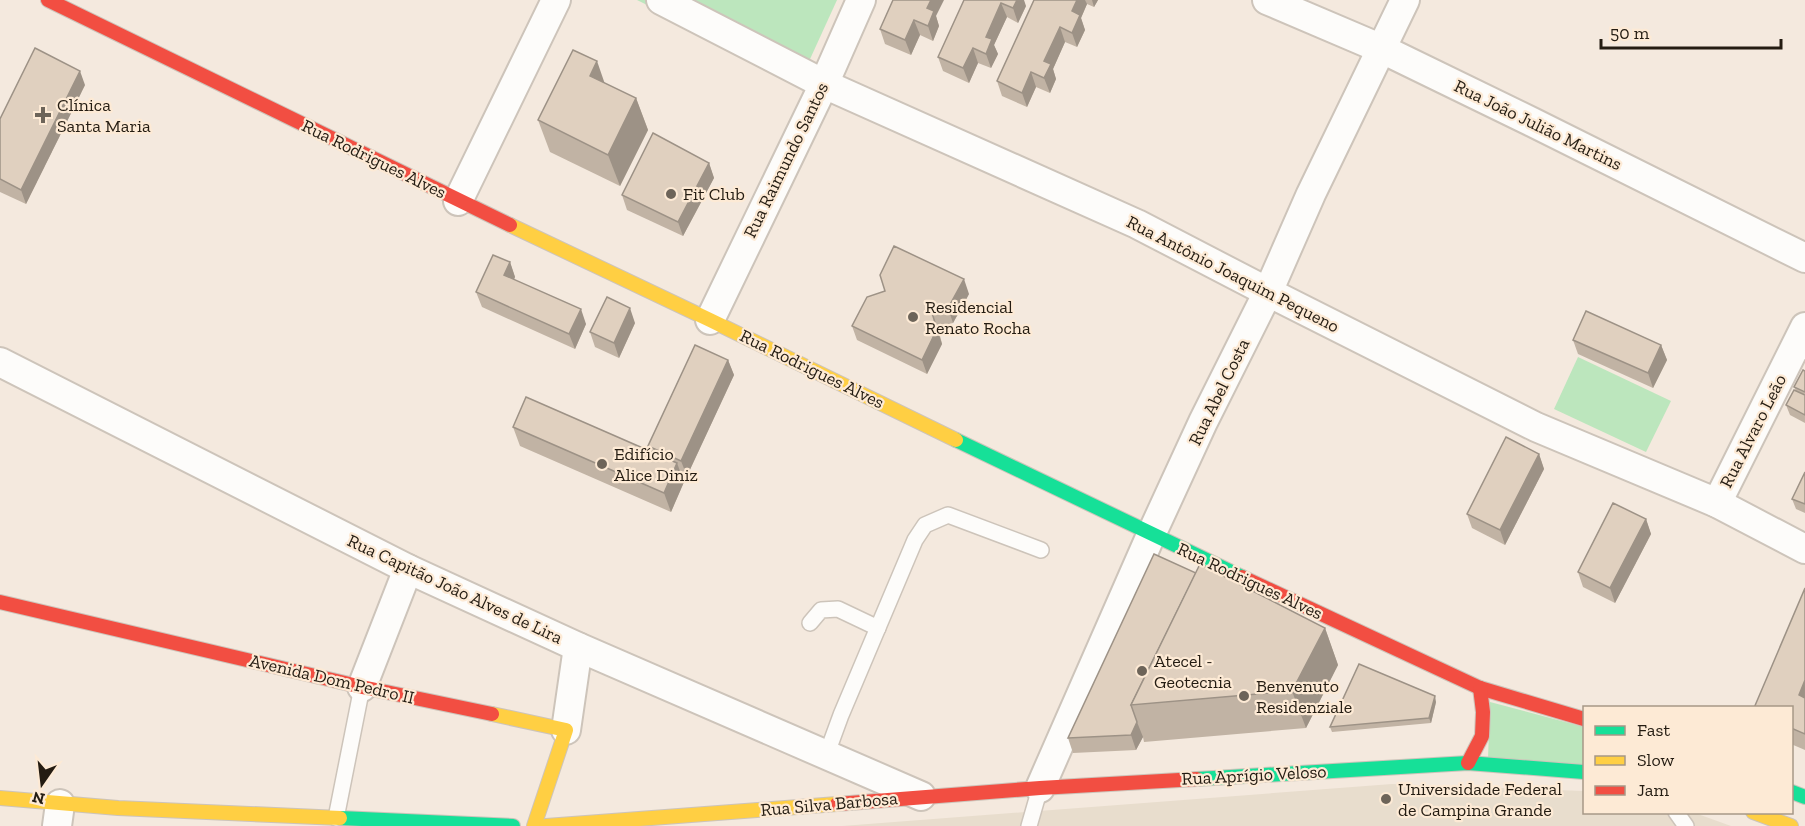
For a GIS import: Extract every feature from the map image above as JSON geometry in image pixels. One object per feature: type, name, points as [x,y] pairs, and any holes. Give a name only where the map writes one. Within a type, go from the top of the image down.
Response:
[{"type":"main road","name":"Rua Rodrigues Alves","points":[[48,0],[86,9],[458,201],[710,320],[1151,535],[1480,688],[1583,719]]},
{"type":"main road","name":"Avenida Dom Pedro II","points":[[0,602],[363,687],[566,729]]},
{"type":"main road","points":[[1480,688],[1484,712],[1482,736],[1468,763],[1583,772]]},
{"type":"main road","points":[[534,826],[566,729]]},
{"type":"main road","name":"Rua Aprígio Veloso","points":[[1040,788],[1468,763]]},
{"type":"main road","name":"Rua Silva Barbosa","points":[[546,826],[1040,788]]},
{"type":"main road","points":[[0,798],[59,815],[336,818],[513,826]]},
{"type":"main road","points":[[1756,814],[1791,826]]},
{"type":"street","points":[[458,201],[556,0]]},
{"type":"street","name":"Rua Antônio Joaquim Pequeno","points":[[661,0],[824,84],[1137,224],[1536,427],[1717,503],[1805,549]]},
{"type":"street","name":"Rua Raimundo Santos","points":[[710,320],[824,84],[861,0]]},
{"type":"street","name":"Rua João Julião Martins","points":[[1267,0],[1382,50],[1805,258]]},
{"type":"street","name":"Rua Abel Costa","points":[[1040,788],[1203,422],[1268,292],[1311,194],[1405,0]]},
{"type":"street","name":"Rua Alvaro Leão","points":[[1717,503],[1805,327]]},
{"type":"street","name":"Rua Capitão João Alves de Lira","points":[[0,362],[408,569],[578,647],[921,796]]},
{"type":"street","points":[[363,687],[408,569]]},
{"type":"street","points":[[566,729],[578,647]]},
{"type":"lane","points":[[826,756],[915,540],[925,525],[948,515],[1041,550]]},
{"type":"lane","points":[[810,623],[821,610],[838,609],[878,628]]},
{"type":"lane","points":[[336,818],[363,687]]},
{"type":"lane","points":[[1029,826],[1040,788]]},
{"type":"lane","points":[[1677,814],[1686,826]]},
{"type":"shaded area","name":"Universidade Federal de Campina Grande","points":[[1392,784],[1583,791],[1583,814],[1698,814],[1731,826],[842,826]]},
{"type":"green space","points":[[637,0],[837,0],[800,81]]},
{"type":"green space","points":[[1578,357],[1671,401],[1646,452],[1554,409]]},
{"type":"green space","points":[[1490,702],[1583,727],[1583,768],[1488,759]]},
{"type":"building","points":[[893,0],[931,0],[927,8],[934,11],[928,26],[914,20],[905,40],[880,29]]},
{"type":"building","points":[[964,0],[1017,0],[1013,8],[1001,3],[986,37],[992,39],[986,54],[973,48],[963,68],[938,57]]},
{"type":"building","points":[[1034,0],[1077,0],[1072,11],[1080,15],[1072,33],[1060,27],[1044,61],[1051,64],[1044,78],[1031,72],[1022,93],[997,81]]},
{"type":"building","name":"Clínica Santa Maria","points":[[35,48],[80,71],[21,190],[0,179],[0,119]]},
{"type":"building","points":[[573,50],[597,61],[590,76],[636,98],[608,155],[538,120]]},
{"type":"building","name":"Fit Club","points":[[653,133],[709,163],[678,222],[622,195]]},
{"type":"building","name":"Residencial Renato Rocha","points":[[894,246],[964,279],[948,308],[932,313],[937,329],[922,360],[852,326],[867,297],[885,291],[880,275]]},
{"type":"building","points":[[493,255],[510,262],[504,275],[581,309],[569,334],[476,292]]},
{"type":"building","points":[[607,297],[630,308],[614,343],[590,332]]},
{"type":"building","points":[[1586,311],[1661,345],[1648,373],[1573,340]]},
{"type":"building","points":[[695,345],[728,360],[681,461],[648,446]]},
{"type":"building","points":[[1803,370],[1805,371],[1805,392],[1794,387]]},
{"type":"building","points":[[1794,390],[1805,395],[1805,415],[1786,405]]},
{"type":"building","points":[[526,397],[677,463],[664,493],[513,427]]},
{"type":"building","points":[[1506,437],[1539,454],[1500,530],[1467,514]]},
{"type":"building","points":[[1805,472],[1805,504],[1792,499]]},
{"type":"building","points":[[1613,503],[1646,519],[1610,588],[1578,572]]},
{"type":"building","points":[[1154,554],[1196,573],[1131,705],[1137,722],[1131,735],[1068,738]]},
{"type":"building","points":[[1200,564],[1325,628],[1292,691],[1131,705]]},
{"type":"building","points":[[1805,588],[1805,680],[1799,695],[1805,698],[1805,734],[1793,729],[1793,706],[1755,706]]},
{"type":"building","points":[[1359,664],[1435,696],[1429,718],[1330,727]]},
{"type":"traffic: fast","points":[[956,440],[1242,577]]},
{"type":"traffic: fast","points":[[1197,779],[1468,763],[1583,772]]},
{"type":"traffic: fast","points":[[1793,792],[1805,797]]},
{"type":"traffic: fast","points":[[340,818],[513,826]]},
{"type":"traffic: slow","points":[[510,225],[956,440]]},
{"type":"traffic: slow","points":[[492,714],[566,730],[534,826]]},
{"type":"traffic: slow","points":[[0,798],[118,808],[340,818]]},
{"type":"traffic: slow","points":[[546,826],[837,804]]},
{"type":"traffic: slow","points":[[1758,814],[1791,826]]},
{"type":"traffic: jam","points":[[48,0],[510,225]]},
{"type":"traffic: jam","points":[[1242,577],[1480,688],[1583,719]]},
{"type":"traffic: jam","points":[[0,602],[362,687],[492,714]]},
{"type":"traffic: jam","points":[[1468,763],[1482,736],[1483,712],[1480,688]]},
{"type":"traffic: jam","points":[[837,804],[1040,788],[1197,779]]},
{"type":"place","name":"Clínica Santa Maria","points":[[43,115]]},
{"type":"place","name":"Fit Club","points":[[671,194]]},
{"type":"place","name":"Residencial Renato Rocha","points":[[913,317]]},
{"type":"place","name":"Edifício Alice Diniz","points":[[602,464]]},
{"type":"place","name":"Atecel - Geotecnia","points":[[1142,671]]},
{"type":"place","name":"Benvenuto Residenziale","points":[[1244,696]]},
{"type":"place","name":"Universidade Federal de Campina Grande","points":[[1386,799]]}]
